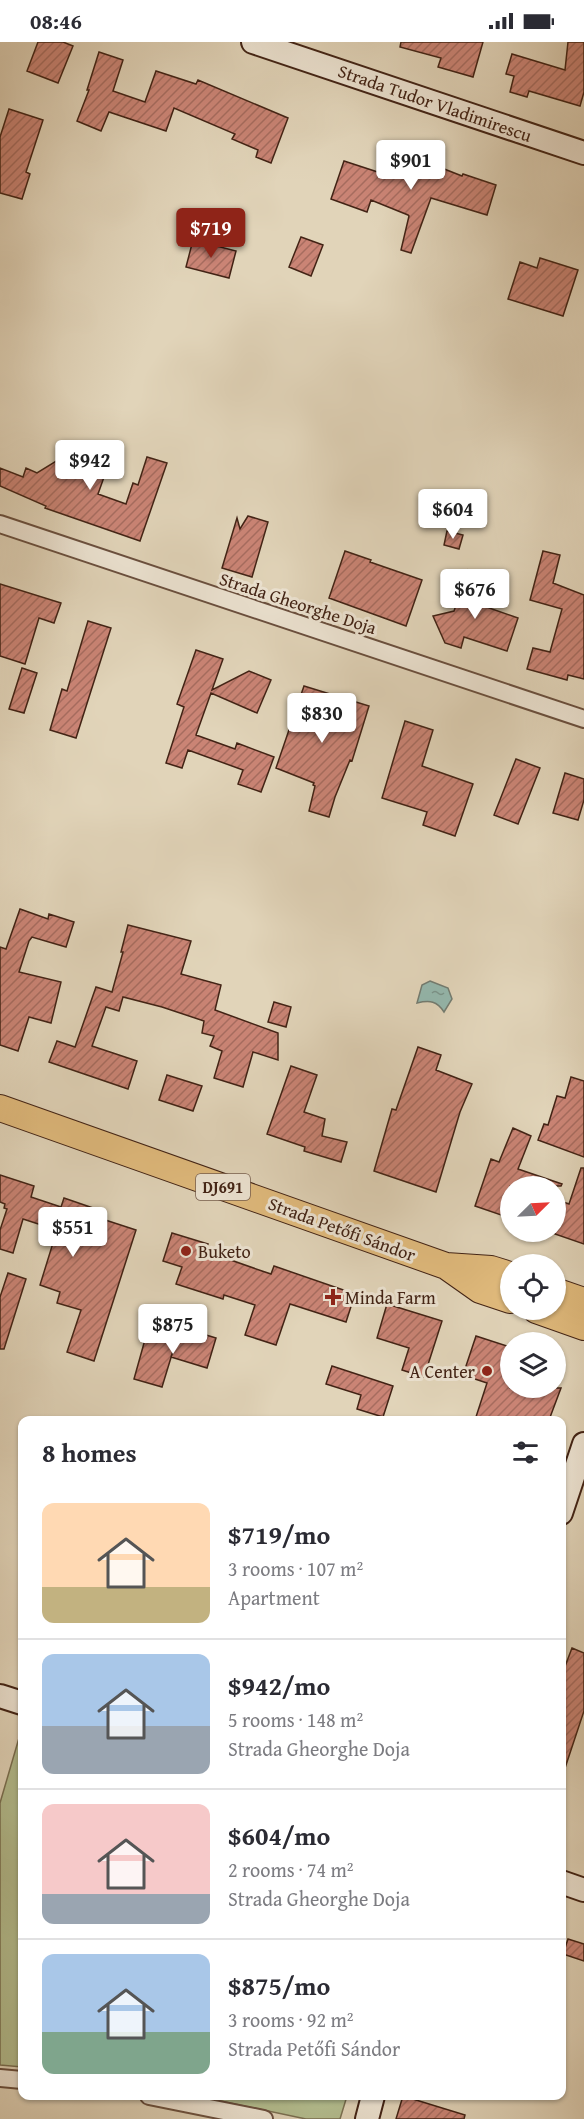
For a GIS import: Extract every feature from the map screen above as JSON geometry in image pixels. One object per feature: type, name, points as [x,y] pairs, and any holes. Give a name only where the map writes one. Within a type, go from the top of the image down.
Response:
[{"type":"main road","name":"Strada Petőfi Sándor","points":[[0,1108],[446,1266],[491,1269],[500,1272]]},
{"type":"main road","name":"Strada Petőfi Sándor","points":[[446,1266],[480,1290],[500,1297]]},
{"type":"main road","points":[[566,1295],[584,1301]]},
{"type":"main road","points":[[564,1320],[584,1327]]},
{"type":"street","name":"Strada Tudor Vladimirescu","points":[[253,42],[584,153]]},
{"type":"street","name":"Strada Gheorghe Doja","points":[[0,524],[584,719]]},
{"type":"street","points":[[566,1498],[584,1444]]},
{"type":"street","points":[[0,1696],[18,1702]]},
{"type":"street","points":[[566,1884],[584,1890]]},
{"type":"street","points":[[0,2078],[18,2080]]},
{"type":"street","points":[[169,2100],[264,2119]]},
{"type":"street","points":[[367,2119],[373,2100]]},
{"type":"green space","points":[[18,1741],[18,2067],[0,2065],[0,1803]]},
{"type":"green space","points":[[216,2100],[346,2100],[340,2119],[306,2119]]},
{"type":"water","points":[[430,981],[448,988],[452,999],[444,1012],[433,1002],[417,1003],[422,985]]},
{"type":"building","points":[[38,42],[63,42],[73,46],[58,83],[27,71]]},
{"type":"building","points":[[401,42],[483,42],[473,77],[438,67],[441,58],[400,47]]},
{"type":"building","points":[[568,42],[584,42],[584,92],[580,106],[529,91],[527,97],[510,92],[514,76],[506,74],[512,54],[565,70]]},
{"type":"building","points":[[99,52],[123,60],[113,91],[145,102],[156,71],[196,84],[198,80],[288,118],[271,163],[256,157],[258,150],[232,139],[235,134],[174,108],[166,131],[109,112],[101,131],[77,121],[89,90],[87,90]]},
{"type":"building","points":[[9,109],[43,120],[26,172],[30,174],[22,199],[0,193],[0,137]]},
{"type":"building","points":[[404,151],[462,176],[463,174],[496,185],[487,215],[431,198],[411,253],[401,250],[408,215],[371,200],[367,212],[331,199],[344,161],[393,177]]},
{"type":"building","points":[[301,237],[323,245],[311,276],[289,267]]},
{"type":"building","points":[[193,240],[236,251],[229,278],[186,267]]},
{"type":"building","points":[[540,258],[578,270],[563,316],[508,299],[520,262],[537,268]]},
{"type":"building","points":[[100,444],[114,449],[98,494],[126,504],[133,483],[138,485],[147,457],[167,463],[140,541],[45,508],[46,506],[0,486],[0,468],[23,477],[26,468],[37,473],[79,447],[96,455]]},
{"type":"building","points":[[248,516],[268,522],[252,577],[222,568],[237,518],[240,529]]},
{"type":"building","points":[[447,531],[463,535],[459,549],[444,545]]},
{"type":"building","points":[[345,551],[422,580],[406,626],[329,598]]},
{"type":"building","points":[[543,551],[560,555],[553,583],[584,595],[584,679],[568,675],[567,680],[527,669],[533,648],[550,652],[562,609],[530,600]]},
{"type":"building","points":[[468,570],[482,582],[475,603],[518,618],[507,651],[464,637],[461,648],[445,643],[433,616],[454,611]]},
{"type":"building","points":[[0,584],[61,603],[54,623],[39,618],[25,664],[0,656]]},
{"type":"building","points":[[88,621],[111,628],[76,738],[50,730],[62,689],[67,691]]},
{"type":"building","points":[[196,650],[223,659],[212,690],[249,671],[271,680],[257,713],[211,693],[196,735],[235,749],[237,743],[274,757],[261,792],[238,784],[243,770],[188,750],[182,768],[166,763],[184,707],[177,704]]},
{"type":"building","points":[[22,668],[37,673],[24,713],[9,709]]},
{"type":"building","points":[[304,686],[369,706],[352,761],[350,760],[329,817],[309,811],[314,783],[276,768]]},
{"type":"building","points":[[405,721],[433,730],[422,766],[473,784],[455,836],[423,825],[427,812],[382,798]]},
{"type":"building","points":[[516,759],[540,768],[518,824],[494,815]]},
{"type":"building","points":[[565,773],[584,779],[584,800],[578,820],[553,813]]},
{"type":"building","points":[[20,909],[48,919],[49,914],[74,922],[66,947],[32,937],[29,941],[19,972],[61,982],[51,1023],[29,1017],[18,1051],[0,1045],[0,947],[6,949]]},
{"type":"building","points":[[128,925],[191,941],[181,974],[221,985],[215,1010],[278,1033],[278,1060],[253,1052],[243,1087],[214,1078],[222,1051],[210,1046],[214,1036],[202,1033],[204,1021],[123,997],[119,1011],[106,1007],[92,1046],[137,1061],[128,1089],[49,1062],[57,1041],[75,1047],[96,987],[112,992]]},
{"type":"building","points":[[274,1002],[291,1007],[286,1027],[268,1022]]},
{"type":"building","points":[[418,1047],[441,1055],[436,1070],[472,1084],[460,1112],[436,1192],[374,1171],[392,1109],[396,1110]]},
{"type":"building","points":[[291,1066],[317,1075],[304,1112],[325,1119],[322,1136],[347,1142],[341,1162],[304,1151],[305,1147],[267,1134]]},
{"type":"building","points":[[167,1075],[202,1086],[193,1111],[159,1100]]},
{"type":"building","points":[[571,1077],[584,1081],[584,1157],[538,1140],[544,1124],[548,1125],[557,1096],[565,1098]]},
{"type":"building","points":[[513,1128],[531,1136],[518,1169],[539,1176],[500,1176],[500,1215],[475,1206],[491,1159],[499,1162]]},
{"type":"building","points":[[581,1168],[584,1168],[584,1244],[566,1238],[566,1203],[569,1204]]},
{"type":"building","points":[[0,1175],[34,1186],[31,1197],[61,1207],[64,1198],[93,1208],[90,1215],[136,1230],[94,1361],[67,1352],[81,1310],[57,1303],[60,1292],[40,1285],[57,1230],[23,1219],[13,1253],[0,1249],[0,1230],[7,1209],[4,1208],[5,1204],[0,1202]]},
{"type":"building","points":[[172,1233],[208,1244],[205,1251],[271,1274],[274,1266],[355,1294],[346,1322],[290,1304],[276,1345],[245,1335],[255,1305],[224,1295],[223,1299],[176,1284],[182,1267],[163,1261]]},
{"type":"building","points":[[8,1273],[26,1279],[4,1349],[0,1349],[0,1297]]},
{"type":"building","points":[[387,1304],[442,1321],[424,1377],[402,1370],[409,1348],[377,1338]]},
{"type":"building","points":[[180,1327],[216,1338],[207,1368],[171,1357],[162,1387],[134,1379],[146,1336],[175,1345]]},
{"type":"building","points":[[476,1336],[500,1344],[500,1398],[557,1398],[550,1416],[476,1416],[487,1383],[463,1375]]},
{"type":"building","points":[[332,1366],[393,1386],[383,1416],[380,1416],[357,1409],[361,1395],[326,1384]]},
{"type":"building","points":[[572,1648],[584,1653],[584,1711],[566,1765],[566,1664]]},
{"type":"building","points":[[568,1939],[584,1944],[584,1961],[566,1955]]},
{"type":"building","points":[[402,2100],[416,2100],[465,2115],[464,2119],[396,2119]]},
{"type":"place","name":"Buketo","points":[[186,1251]]},
{"type":"place","name":"Minda Farm","points":[[333,1297]]},
{"type":"place","name":"A Center","points":[[487,1371]]}]
